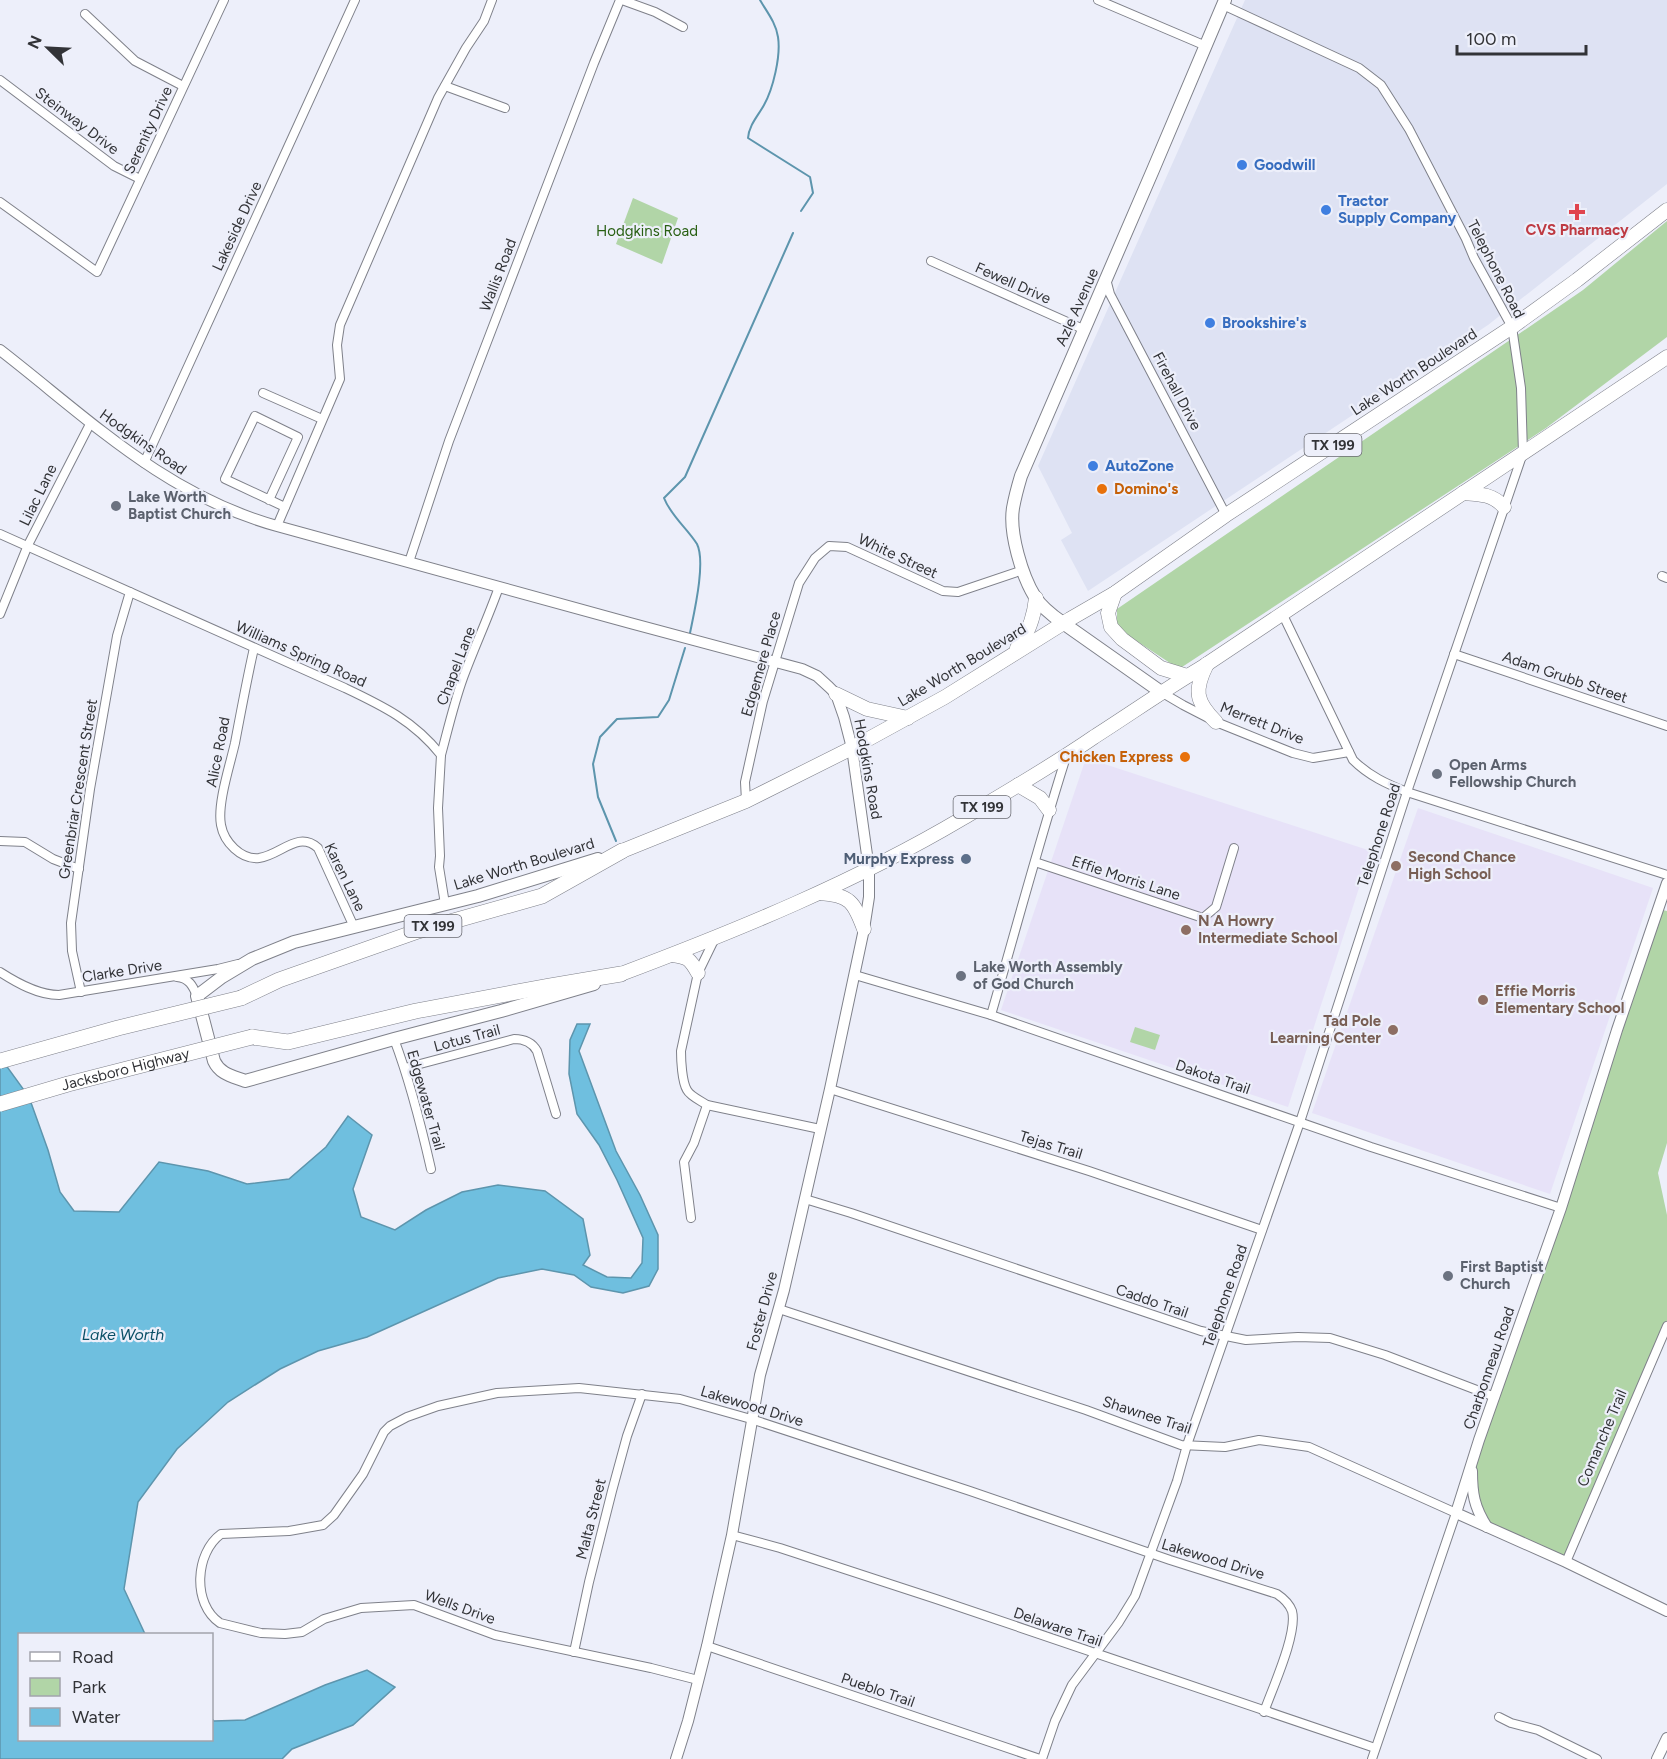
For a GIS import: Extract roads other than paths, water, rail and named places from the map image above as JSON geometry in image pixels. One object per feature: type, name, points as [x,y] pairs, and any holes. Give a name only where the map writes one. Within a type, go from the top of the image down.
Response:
[{"type":"highway","name":"Lake Worth Boulevard","points":[[622,851],[746,801],[852,748],[908,718],[1115,593],[1226,515],[1512,327],[1667,210]]},
{"type":"highway","name":"TX 199","points":[[621,974],[776,913],[869,869],[963,819],[1207,664],[1667,357]]},
{"type":"highway","points":[[1463,494],[1489,496],[1498,500],[1504,507]]},
{"type":"highway","points":[[1115,593],[1108,613],[1111,627],[1122,639],[1161,668],[1187,676]]},
{"type":"highway","points":[[1014,654],[1030,626],[1035,613],[1036,598]]},
{"type":"highway","points":[[1207,664],[1200,679],[1199,700],[1216,722]]},
{"type":"highway","points":[[836,694],[867,709],[908,718]]},
{"type":"highway","points":[[1018,785],[1040,798],[1049,810]]},
{"type":"highway","name":"TX 199","points":[[0,1061],[118,1028],[241,998],[279,980],[418,931],[542,896],[622,851]]},
{"type":"highway","points":[[818,893],[834,894],[851,902],[856,908],[864,929]]},
{"type":"highway","points":[[673,955],[685,957],[691,961],[698,973]]},
{"type":"highway","name":"Jacksboro Highway","points":[[0,1104],[68,1084],[252,1037],[288,1042],[416,1011],[621,974]]},
{"type":"main road","name":"Azle Avenue","points":[[1063,623],[1048,612],[1036,598],[1023,570],[1014,539],[1013,510],[1021,476],[1224,3]]},
{"type":"main road","name":"Merrett Drive","points":[[1063,623],[1161,692]]},
{"type":"main road","name":"Lake Worth Boulevard","points":[[197,996],[222,977],[252,959],[294,942],[543,877],[622,851]]},
{"type":"main road","name":"TX 199","points":[[197,996],[217,1067],[222,1072],[245,1081],[544,999],[621,974]]},
{"type":"street","name":"Serenity Drive","points":[[0,202],[97,272],[224,0]]},
{"type":"street","name":"Lakeside Drive","points":[[144,463],[355,0]]},
{"type":"street","points":[[277,526],[340,379],[337,345],[340,325],[445,86],[484,21],[492,0]]},
{"type":"street","points":[[621,0],[655,12],[683,27]]},
{"type":"street","name":"Wallis Road","points":[[409,562],[448,441],[594,63],[621,0]]},
{"type":"street","points":[[1098,0],[1206,46]]},
{"type":"street","name":"Telephone Road","points":[[1041,1759],[1063,1701],[1072,1685],[1135,1596],[1177,1481],[1187,1445],[1300,1122],[1407,792],[1523,453],[1521,388],[1512,327],[1474,258],[1409,129],[1381,85],[1359,69],[1224,3]]},
{"type":"street","points":[[85,14],[135,61],[183,86]]},
{"type":"street","name":"Steinway Drive","points":[[0,80],[114,166],[140,179]]},
{"type":"street","points":[[445,86],[505,108]]},
{"type":"street","name":"Fewell Drive","points":[[931,261],[1083,329]]},
{"type":"street","name":"Firehall Drive","points":[[1106,279],[1110,294],[1226,515]]},
{"type":"street","name":"Hodgkins Road","points":[[0,350],[53,391],[90,424],[144,463],[208,501],[233,512],[636,625],[774,660],[817,676],[836,694],[844,717],[852,748],[869,869]]},
{"type":"street","points":[[263,393],[322,419]]},
{"type":"street","points":[[269,500],[298,437],[255,416],[225,479],[269,500],[285,507]]},
{"type":"street","name":"Lilac Lane","points":[[0,614],[28,545],[90,424]]},
{"type":"street","name":"Williams Spring Road","points":[[0,534],[387,708],[421,732],[441,755]]},
{"type":"street","name":"White Street","points":[[829,546],[847,548],[943,591],[958,592],[1023,570]]},
{"type":"street","name":"Edgemere Place","points":[[746,801],[745,782],[763,701],[799,583],[815,558],[829,546]]},
{"type":"street","name":"Chapel Lane","points":[[441,755],[463,678],[499,587]]},
{"type":"street","name":"Greenbriar Crescent Street","points":[[81,992],[73,960],[71,933],[90,789],[117,636],[130,592]]},
{"type":"street","points":[[1282,613],[1353,760],[1362,770],[1407,792],[1667,875]]},
{"type":"street","name":"Alice Road","points":[[243,855],[237,852],[224,834],[220,817],[224,785],[254,648]]},
{"type":"street","name":"Adam Grubb Street","points":[[1454,654],[1667,726]]},
{"type":"street","name":"Merrett Drive","points":[[1161,692],[1216,722],[1286,751],[1305,757],[1320,758],[1349,752]]},
{"type":"street","points":[[991,1016],[1067,754]]},
{"type":"street","points":[[441,755],[438,808],[439,867],[445,904]]},
{"type":"street","points":[[0,841],[25,842],[53,859],[80,869]]},
{"type":"street","name":"Karen Lane","points":[[243,855],[258,858],[279,852],[295,841],[313,843],[318,848],[354,927]]},
{"type":"street","name":"Effie Morris Lane","points":[[1035,862],[1203,918],[1216,907],[1234,848]]},
{"type":"street","name":"Foster Drive","points":[[676,1759],[707,1646],[732,1535],[760,1375],[805,1199],[855,975],[864,929],[870,882],[869,869]]},
{"type":"street","name":"Charbonneau Road","points":[[1372,1759],[1472,1461],[1561,1208],[1617,1030],[1667,884]]},
{"type":"street","points":[[715,938],[698,973],[681,1051],[686,1089],[707,1105],[820,1129]]},
{"type":"street","name":"Clarke Drive","points":[[0,972],[35,990],[51,995],[218,969],[252,959]]},
{"type":"street","name":"Dakota Trail","points":[[855,975],[991,1016],[1300,1122],[1561,1208]]},
{"type":"street","points":[[170,977],[188,980],[197,996]]},
{"type":"street","name":"Edgewater Trail","points":[[394,1039],[419,1114],[431,1169]]},
{"type":"street","name":"Lotus Trail","points":[[405,1068],[521,1039],[534,1046],[537,1051],[556,1114]]},
{"type":"street","name":"Tejas Trail","points":[[830,1089],[1089,1171],[1262,1230]]},
{"type":"street","points":[[691,1218],[684,1162],[694,1143],[707,1105]]},
{"type":"street","name":"Caddo Trail","points":[[805,1199],[851,1212],[1201,1331],[1225,1337],[1268,1340],[1298,1337],[1330,1338],[1380,1353],[1495,1397]]},
{"type":"street","name":"Shawnee Trail","points":[[778,1309],[1086,1410],[1181,1445],[1225,1447],[1259,1440],[1309,1447],[1566,1562],[1667,1611]]},
{"type":"street","name":"Comanche Trail","points":[[1566,1562],[1667,1326]]},
{"type":"street","name":"Lakewood Drive","points":[[215,1620],[209,1614],[204,1600],[200,1576],[208,1549],[214,1539],[225,1533],[289,1531],[323,1525],[334,1515],[363,1474],[384,1432],[390,1426],[406,1417],[438,1406],[497,1393],[579,1388],[680,1398],[751,1419],[1277,1594],[1285,1599],[1293,1617],[1290,1640],[1264,1712]]},
{"type":"street","name":"Malta Street","points":[[574,1652],[612,1491],[627,1436],[642,1394]]},
{"type":"street","points":[[1472,1461],[1472,1493],[1478,1514],[1487,1527]]},
{"type":"street","name":"Delaware Trail","points":[[732,1535],[780,1548],[1376,1748]]},
{"type":"street","name":"Wells Drive","points":[[215,1620],[261,1633],[293,1633],[302,1632],[324,1619],[361,1608],[414,1605],[495,1635],[698,1680]]},
{"type":"street","name":"Pueblo Trail","points":[[707,1646],[1041,1759]]},
{"type":"street","points":[[1499,1718],[1538,1730],[1597,1759]]},
{"type":"street","points":[[1657,1759],[1667,1738]]},
{"type":"water","name":"Lake Worth","points":[[577,1024],[590,1024],[579,1051],[616,1151],[658,1235],[658,1269],[649,1286],[623,1293],[591,1287],[574,1275],[542,1269],[498,1278],[367,1337],[318,1351],[280,1369],[228,1402],[177,1449],[138,1502],[124,1589],[145,1633],[18,1633],[18,1741],[213,1741],[213,1720],[245,1720],[325,1685],[367,1670],[395,1687],[353,1725],[292,1749],[282,1759],[0,1759],[0,1057],[29,1097],[60,1192],[74,1211],[119,1212],[159,1162],[208,1171],[247,1184],[289,1179],[326,1147],[348,1116],[372,1135],[353,1189],[361,1217],[395,1230],[426,1210],[462,1192],[498,1185],[545,1191],[583,1219],[590,1255],[583,1265],[607,1277],[631,1278],[642,1263],[643,1238],[599,1145],[577,1114],[569,1074],[570,1040]]},
{"type":"waterway","points":[[760,0],[775,27],[779,45],[776,72],[764,105],[752,125],[748,138],[810,177],[813,193],[801,211]]},
{"type":"waterway","points":[[690,633],[698,588],[699,552],[697,544],[671,511],[664,498],[685,477],[793,233]]},
{"type":"waterway","points":[[616,841],[598,797],[593,764],[600,737],[617,719],[658,717],[669,700],[685,648]]},
{"type":"place","name":"Goodwill","points":[[1242,165]]},
{"type":"place","name":"Tractor Supply Company","points":[[1326,210]]},
{"type":"place","name":"CVS Pharmacy","points":[[1577,212]]},
{"type":"place","name":"Brookshire's","points":[[1210,323]]},
{"type":"place","name":"AutoZone","points":[[1093,466]]},
{"type":"place","name":"Domino's","points":[[1102,489]]},
{"type":"place","name":"Lake Worth Baptist Church","points":[[116,506]]},
{"type":"place","name":"Chicken Express","points":[[1185,757]]},
{"type":"place","name":"Open Arms Fellowship Church","points":[[1437,774]]},
{"type":"place","name":"Murphy Express","points":[[966,859]]},
{"type":"place","name":"Second Chance High School","points":[[1396,866]]},
{"type":"place","name":"N A Howry Intermediate School","points":[[1186,930]]},
{"type":"place","name":"Lake Worth Assembly of God Church","points":[[961,976]]},
{"type":"place","name":"Effie Morris Elementary School","points":[[1483,1000]]},
{"type":"place","name":"Tad Pole Learning Center","points":[[1393,1030]]},
{"type":"place","name":"First Baptist Church","points":[[1448,1276]]}]
